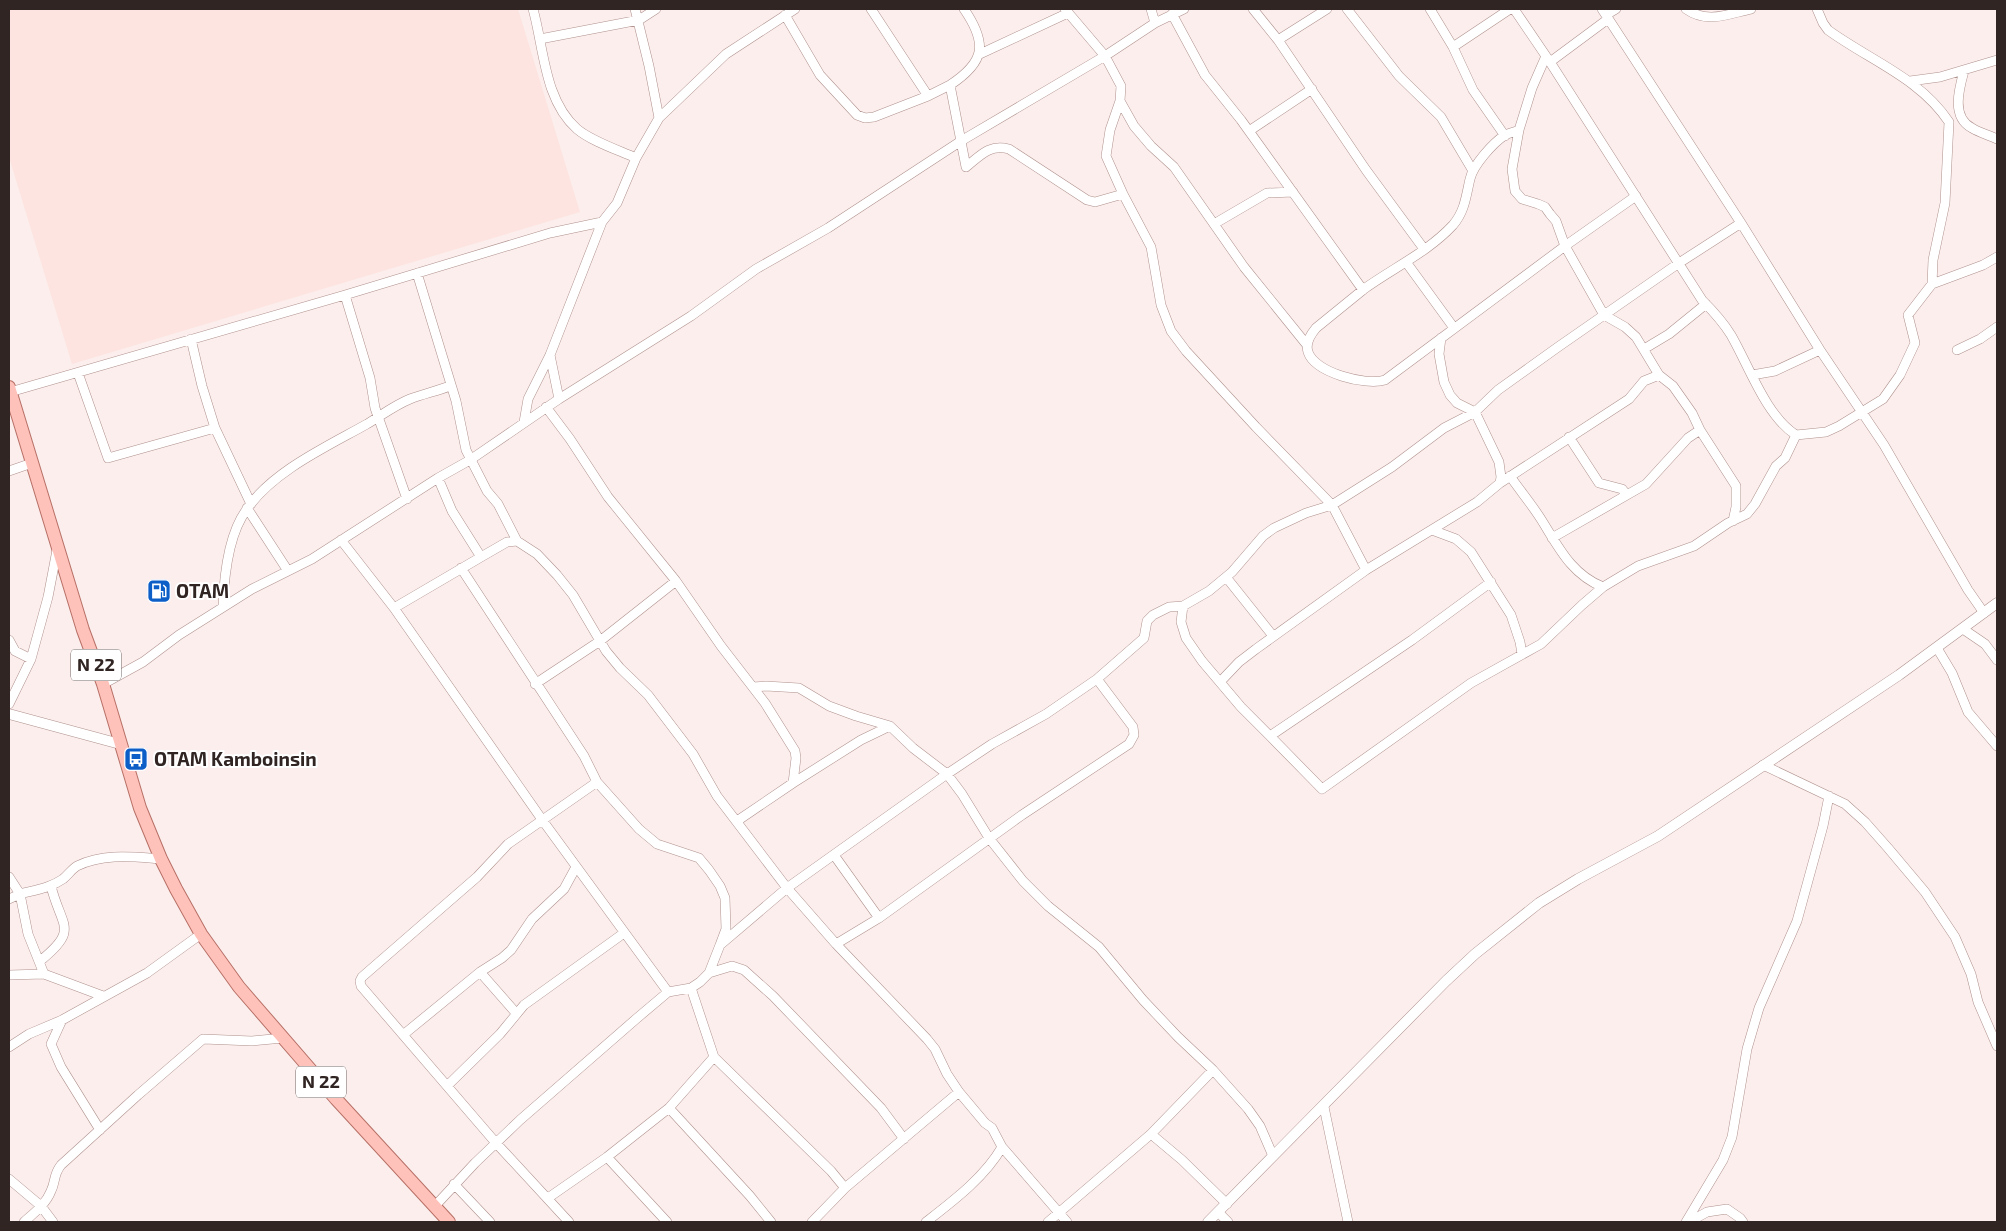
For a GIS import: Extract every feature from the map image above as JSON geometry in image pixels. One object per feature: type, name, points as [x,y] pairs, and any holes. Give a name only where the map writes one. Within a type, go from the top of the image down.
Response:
[{"type":"main road","name":"N 22","points":[[10,390],[140,808],[161,859],[201,934],[239,987],[449,1222]]},
{"type":"street","points":[[532,9],[550,85],[568,119],[578,130],[587,136],[636,158]]},
{"type":"street","points":[[635,9],[639,20],[659,118]]},
{"type":"street","points":[[540,39],[639,20],[656,9]]},
{"type":"street","points":[[524,422],[528,399],[550,355],[602,222],[617,203],[636,158],[659,118],[726,54],[795,9]]},
{"type":"street","points":[[871,9],[928,96]]},
{"type":"street","points":[[964,9],[977,33],[980,54]]},
{"type":"street","points":[[1151,9],[1155,23]]},
{"type":"street","points":[[103,684],[143,662],[179,635],[252,589],[312,559],[438,478],[470,460],[546,407],[691,316],[756,269],[828,228],[961,141],[1105,56],[1155,23],[1184,9]]},
{"type":"street","points":[[1253,9],[1278,40],[1366,170],[1424,249]]},
{"type":"street","points":[[1278,40],[1327,9]]},
{"type":"street","points":[[1347,9],[1399,76],[1441,117],[1473,171]]},
{"type":"street","points":[[1430,9],[1452,47],[1473,90],[1505,136]]},
{"type":"street","points":[[1452,47],[1510,9]]},
{"type":"street","points":[[1514,9],[1706,304],[1722,321],[1732,336],[1770,406],[1789,431],[1796,435],[1826,432],[1840,426],[1883,399],[1900,375],[1915,343],[1908,315],[1932,284],[1976,268],[1997,257]]},
{"type":"street","points":[[1616,9],[1605,15],[1548,59],[1532,88],[1519,130],[1512,169],[1515,191],[1522,199],[1545,207],[1556,221],[1565,246],[1604,315],[1625,327],[1644,349],[1659,375],[1673,386],[1683,399],[1700,430],[1736,486],[1736,507],[1733,521]]},
{"type":"street","points":[[1686,9],[1699,17],[1712,18],[1751,9]]},
{"type":"street","points":[[1817,9],[1828,30],[1910,81],[1939,109],[1949,122],[1945,203],[1933,260],[1932,284]]},
{"type":"street","points":[[785,15],[820,74],[857,115],[865,118],[874,117],[928,96],[950,85],[972,69],[980,54],[1067,11],[1105,56],[1121,86],[1120,101],[1106,156],[1123,194],[1151,247],[1166,323],[1176,339],[1256,427],[1332,506],[1366,570]]},
{"type":"street","points":[[1172,14],[1206,75],[1250,131],[1363,290]]},
{"type":"street","points":[[1605,15],[1741,223],[1820,350],[1862,412],[1968,590],[1984,613]]},
{"type":"street","points":[[1910,81],[1940,77],[1997,60]]},
{"type":"street","points":[[1964,71],[1958,97],[1958,107],[1964,123],[1972,129],[1997,139]]},
{"type":"street","points":[[950,85],[966,167],[985,151],[998,146],[1009,149],[1087,200],[1095,202],[1123,194]]},
{"type":"street","points":[[1250,131],[1312,90]]},
{"type":"street","points":[[1120,101],[1134,126],[1151,146],[1174,167],[1244,267],[1307,345]]},
{"type":"street","points":[[1519,130],[1505,136],[1479,161],[1473,171],[1462,212],[1448,230],[1406,262],[1363,290],[1316,328],[1310,335],[1307,345],[1308,352],[1312,358],[1334,372],[1358,380],[1377,382],[1385,380],[1565,246],[1636,196]]},
{"type":"street","points":[[1214,224],[1267,193],[1292,192]]},
{"type":"street","points":[[10,390],[78,373],[550,233],[602,222]]},
{"type":"street","points":[[720,945],[787,888],[947,774],[992,744],[1046,714],[1097,679],[1111,664],[1144,638],[1148,621],[1153,615],[1169,607],[1183,606],[1209,591],[1226,577],[1263,536],[1274,528],[1306,513],[1332,506],[1392,467],[1444,428],[1475,412],[1517,376],[1604,315],[1741,223]]},
{"type":"street","points":[[1406,262],[1454,328]]},
{"type":"street","points":[[417,273],[470,460],[487,491],[498,504],[517,542]]},
{"type":"street","points":[[345,295],[370,378],[378,418],[407,499]]},
{"type":"street","points":[[1644,349],[1679,327],[1706,304]]},
{"type":"street","points":[[1957,350],[1980,339],[1997,327]]},
{"type":"street","points":[[1441,338],[1439,354],[1444,382],[1450,395],[1457,403],[1475,412],[1499,462],[1502,477],[1500,483]]},
{"type":"street","points":[[191,339],[202,386],[215,428],[249,506],[288,571]]},
{"type":"street","points":[[1752,375],[1775,371],[1820,350]]},
{"type":"street","points":[[550,355],[559,399]]},
{"type":"street","points":[[78,373],[108,458],[215,428]]},
{"type":"street","points":[[1220,682],[1239,662],[1366,570],[1477,502],[1510,476],[1629,399],[1644,381],[1659,375]]},
{"type":"street","points":[[223,608],[224,573],[241,517],[268,486],[301,462],[411,399],[450,386]]},
{"type":"street","points":[[546,407],[570,439],[608,497],[676,581],[765,703],[795,751],[793,783]]},
{"type":"street","points":[[1552,538],[1646,484],[1688,438],[1700,430]]},
{"type":"street","points":[[1183,606],[1182,631],[1202,662],[1322,789],[1471,683],[1550,637],[1582,604],[1603,587],[1638,566],[1694,546],[1728,523],[1747,514],[1755,504],[1776,466],[1785,458],[1796,435]]},
{"type":"street","points":[[1569,437],[1598,483],[1622,489],[1627,495]]},
{"type":"street","points":[[9,471],[32,463]]},
{"type":"street","points":[[1510,476],[1533,508],[1563,556],[1590,582],[1603,587]]},
{"type":"street","points":[[438,478],[452,511],[481,557]]},
{"type":"street","points":[[1432,530],[1462,543],[1471,552],[1511,615],[1522,654]]},
{"type":"street","points":[[340,540],[394,608],[542,821],[668,992]]},
{"type":"street","points":[[394,608],[508,542],[517,542],[537,554],[573,595],[600,641],[620,668],[648,695],[692,754],[703,774],[737,822],[787,888],[836,944],[931,1044],[959,1092],[985,1123],[992,1128],[1002,1146],[1068,1222]]},
{"type":"street","points":[[9,704],[31,658],[48,597],[58,545]]},
{"type":"street","points":[[462,568],[535,684],[584,756],[597,782],[639,829],[657,844],[699,858],[720,886],[725,898],[726,929],[709,973]]},
{"type":"street","points":[[1226,577],[1273,636]]},
{"type":"street","points":[[535,684],[600,641],[676,581]]},
{"type":"street","points":[[1270,736],[1412,640],[1491,582]]},
{"type":"street","points":[[1208,1222],[1324,1107],[1446,981],[1516,920],[1578,879],[1658,836],[1899,675],[1997,603]]},
{"type":"street","points":[[1963,629],[1985,644],[1997,660]]},
{"type":"street","points":[[9,640],[15,651],[31,658]]},
{"type":"street","points":[[1937,648],[1952,673],[1968,712],[1997,746]]},
{"type":"street","points":[[836,944],[879,918],[989,838],[1129,744],[1134,735],[1133,727],[1097,679]]},
{"type":"street","points":[[753,687],[799,688],[829,706],[890,726],[913,748],[947,774],[962,794],[989,838],[1023,881],[1048,906],[1098,947],[1167,1025],[1213,1070],[1256,1120],[1274,1156]]},
{"type":"street","points":[[9,714],[120,744]]},
{"type":"street","points":[[737,822],[793,783],[861,740],[890,726]]},
{"type":"street","points":[[1763,765],[1845,804],[1865,822],[1925,892],[1955,937],[1971,974],[1978,1002],[1997,1046]]},
{"type":"street","points":[[569,1222],[496,1143],[403,1035],[361,986],[360,979],[477,877],[508,844],[597,782]]},
{"type":"street","points":[[1688,1222],[1718,1168],[1732,1137],[1747,1049],[1759,1008],[1797,921],[1823,826],[1829,796]]},
{"type":"street","points":[[834,855],[879,918]]},
{"type":"street","points":[[9,900],[20,894],[51,886],[65,878],[76,867],[104,858],[116,856],[161,859]]},
{"type":"street","points":[[403,1035],[480,972],[511,950],[532,919],[564,889],[576,867]]},
{"type":"street","points":[[9,877],[20,894],[28,934],[44,974]]},
{"type":"street","points":[[40,961],[65,935],[62,916],[51,886]]},
{"type":"street","points":[[447,1086],[500,1034],[516,1013],[537,995],[624,933]]},
{"type":"street","points":[[9,1047],[29,1034],[62,1020],[147,972],[201,934]]},
{"type":"street","points":[[434,1207],[454,1184],[496,1143],[566,1079],[668,992],[691,988],[709,973],[732,966],[744,970],[773,996],[881,1108],[904,1139]]},
{"type":"street","points":[[480,972],[516,1013]]},
{"type":"street","points":[[9,975],[44,974],[103,996]]},
{"type":"street","points":[[691,988],[714,1057],[831,1171],[845,1188]]},
{"type":"street","points":[[62,1020],[51,1044],[61,1068],[100,1130]]},
{"type":"street","points":[[24,1222],[41,1206],[51,1191],[54,1177],[59,1167],[138,1094],[203,1039],[252,1041],[283,1038]]},
{"type":"street","points":[[548,1198],[607,1157],[669,1108],[714,1057]]},
{"type":"street","points":[[1048,1222],[1152,1134],[1213,1070]]},
{"type":"street","points":[[812,1222],[845,1188],[959,1092]]},
{"type":"street","points":[[1324,1107],[1348,1222]]},
{"type":"street","points":[[669,1108],[771,1222]]},
{"type":"street","points":[[1152,1134],[1227,1204]]},
{"type":"street","points":[[926,1222],[995,1160],[1002,1146]]},
{"type":"street","points":[[607,1157],[668,1222]]},
{"type":"street","points":[[9,1179],[41,1206],[53,1222]]},
{"type":"street","points":[[454,1184],[490,1222]]},
{"type":"street","points":[[1688,1222],[1707,1212],[1727,1208],[1743,1222]]},
{"type":"street","points":[[1218,1212],[1228,1222]]},
{"type":"shaded area","points":[[9,9],[518,9],[580,212],[72,364],[9,157]]},
{"type":"place","name":"OTAM","points":[[159,591]]},
{"type":"place","name":"OTAM Kamboinsin","points":[[136,759]]}]
